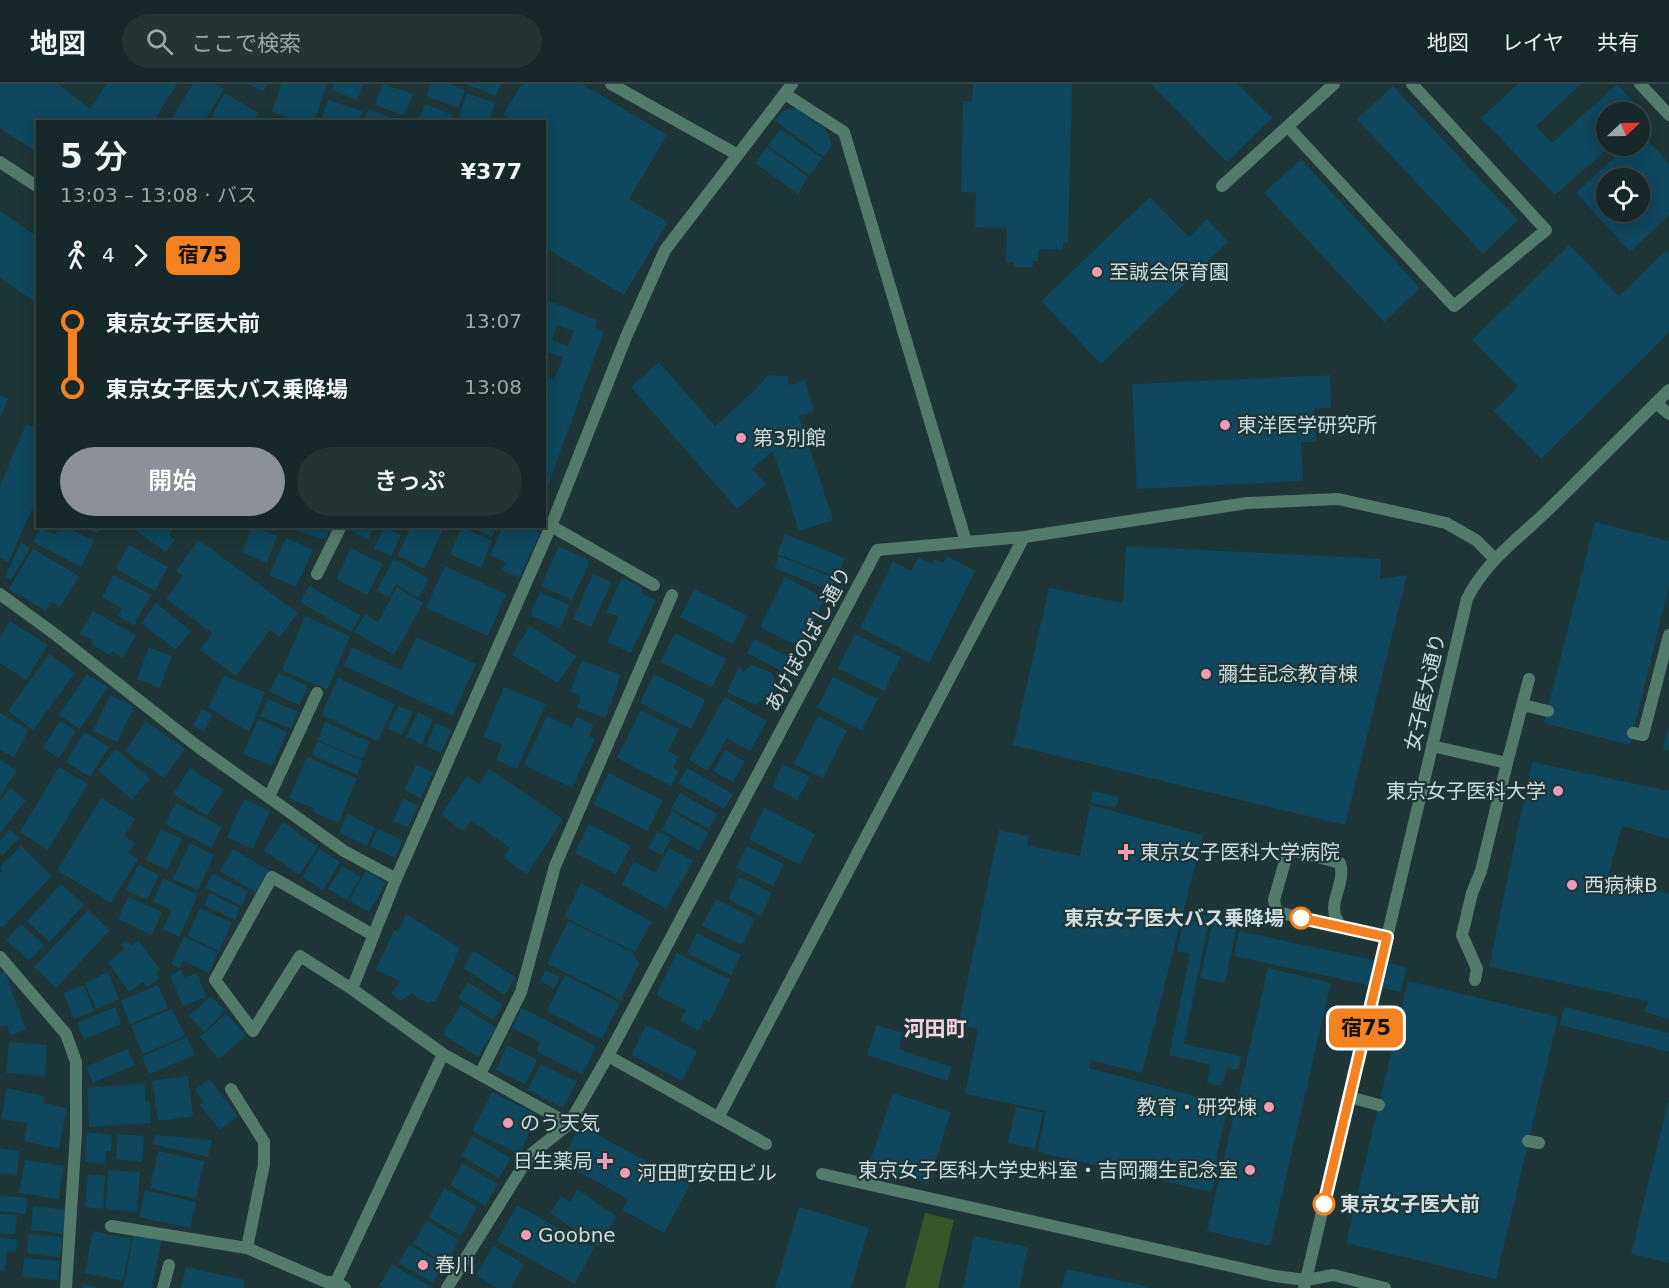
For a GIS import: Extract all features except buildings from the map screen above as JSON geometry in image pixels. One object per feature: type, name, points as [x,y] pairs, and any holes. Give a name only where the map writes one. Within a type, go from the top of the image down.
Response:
[{"type":"street","points":[[612,84],[738,155]]},
{"type":"street","points":[[1222,186],[1334,84]]},
{"type":"street","points":[[1288,127],[1454,306],[1546,230],[1412,84]]},
{"type":"street","points":[[1640,84],[1669,115]]},
{"type":"street","points":[[352,989],[396,879],[665,250],[789,89],[844,132],[966,542]]},
{"type":"street","points":[[0,162],[36,186]]},
{"type":"street","name":"女子医大通り","points":[[1305,1284],[1467,599],[1477,580],[1495,559],[1669,390]]},
{"type":"street","points":[[1656,403],[1669,414]]},
{"type":"street","name":"あけぼのばし通り","points":[[447,1288],[530,1155],[569,1124],[608,1056],[877,550],[1024,537],[1247,502],[1338,499],[1446,524],[1476,540],[1495,559]]},
{"type":"street","points":[[548,524],[654,585]]},
{"type":"street","points":[[317,574],[340,528]]},
{"type":"street","points":[[719,1116],[1024,537]]},
{"type":"street","points":[[0,594],[197,746],[344,851],[396,879]]},
{"type":"street","points":[[480,1074],[520,992],[555,866],[672,595]]},
{"type":"street","points":[[1633,733],[1643,735],[1669,635]]},
{"type":"street","points":[[1475,980],[1476,969],[1462,935],[1472,893],[1481,871],[1529,679]]},
{"type":"street","points":[[268,797],[317,693]]},
{"type":"street","points":[[1522,705],[1548,711]]},
{"type":"street","points":[[1432,746],[1507,763]]},
{"type":"street","points":[[1342,927],[1335,920],[1333,913],[1342,873],[1340,863],[1295,851],[1287,854],[1274,900],[1276,910],[1281,914],[1387,937]]},
{"type":"street","points":[[373,935],[272,877],[215,980],[253,1031],[300,956],[352,989],[443,1053],[569,1124]]},
{"type":"street","points":[[0,957],[66,1034],[76,1062],[76,1133],[66,1288]]},
{"type":"street","points":[[111,1226],[247,1248],[326,1282],[341,1285],[443,1053]]},
{"type":"street","points":[[608,1056],[766,1144]]},
{"type":"street","points":[[231,1089],[264,1142],[264,1164],[247,1248]]},
{"type":"street","points":[[1349,1097],[1378,1105]]},
{"type":"street","points":[[822,1174],[1305,1284],[1333,1275],[1385,1288]]},
{"type":"street","points":[[163,1288],[169,1265]]},
{"type":"green space","points":[[925,1213],[954,1220],[938,1288],[905,1288]]},
{"type":"bus line","name":"宿75","points":[[1301,918],[1387,937],[1324,1204]]},
{"type":"place","name":"至誠会保育園","points":[[1097,272]]},
{"type":"place","name":"東洋医学研究所","points":[[1225,425]]},
{"type":"place","name":"第3別館","points":[[741,438]]},
{"type":"place","name":"彌生記念教育棟","points":[[1206,674]]},
{"type":"place","name":"東京女子医科大学","points":[[1558,791]]},
{"type":"place","name":"東京女子医科大学病院","points":[[1126,852]]},
{"type":"place","name":"西病棟B","points":[[1572,885]]},
{"type":"place","name":"東京女子医大バス乗降場","points":[[1301,918]]},
{"type":"place","name":"教育・研究棟","points":[[1269,1107]]},
{"type":"place","name":"のう天気","points":[[508,1123]]},
{"type":"place","name":"日生薬局","points":[[605,1161]]},
{"type":"place","name":"東京女子医科大学史料室・吉岡彌生記念室","points":[[1250,1170]]},
{"type":"place","name":"河田町安田ビル","points":[[625,1173]]},
{"type":"place","name":"東京女子医大前","points":[[1324,1204]]},
{"type":"place","name":"Goobne","points":[[526,1235]]},
{"type":"place","name":"春川","points":[[423,1265]]},
{"type":"district","name":"河田町","points":[[935,1029]]}]
